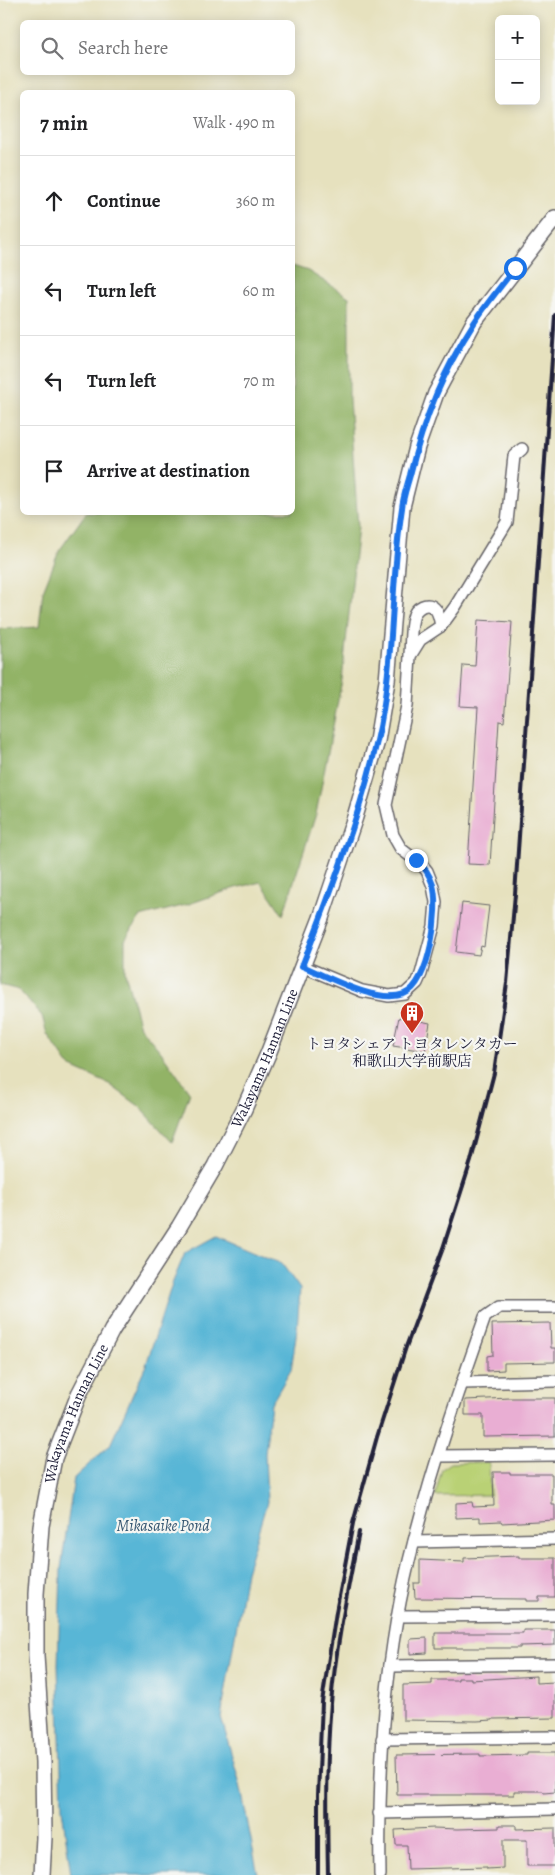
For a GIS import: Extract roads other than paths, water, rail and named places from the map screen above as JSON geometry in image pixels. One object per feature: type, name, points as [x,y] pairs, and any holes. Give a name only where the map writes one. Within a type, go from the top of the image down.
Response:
[{"type":"main road","name":"Wakayama Hannan Line","points":[[42,1875],[44,1837],[43,1762],[36,1656],[36,1594],[41,1526],[54,1458],[79,1394],[112,1330],[179,1227],[219,1158],[264,1063],[321,918],[355,817],[377,740],[387,681],[402,507],[416,447],[436,393],[474,322],[555,218]]},
{"type":"street","points":[[410,656],[420,640],[441,626],[471,582],[507,522],[514,456],[522,449]]},
{"type":"street","points":[[302,966],[362,991],[389,996],[405,994],[417,983],[421,974],[434,926],[436,902],[433,886],[427,871],[422,865],[401,849],[393,835],[386,805],[407,706],[413,618],[418,608],[422,605],[433,607],[437,612],[441,626]]},
{"type":"street","points":[[380,1875],[379,1813],[382,1739],[390,1666],[398,1616],[414,1542],[438,1456],[485,1317],[499,1307],[555,1307]]},
{"type":"street","points":[[462,1383],[555,1381]]},
{"type":"street","points":[[438,1456],[555,1455]]},
{"type":"street","points":[[414,1542],[555,1539]]},
{"type":"street","points":[[398,1616],[555,1615]]},
{"type":"street","points":[[390,1666],[555,1664]]},
{"type":"street","points":[[382,1739],[555,1738]]},
{"type":"street","points":[[379,1813],[555,1810]]},
{"type":"water","name":"Mikasaike Pond","points":[[216,1236],[282,1264],[300,1289],[291,1370],[271,1404],[265,1454],[267,1502],[246,1572],[221,1717],[240,1784],[258,1875],[71,1875],[62,1809],[58,1665],[61,1568],[74,1478],[110,1445],[146,1365],[172,1284],[185,1253]]},
{"type":"railway","points":[[318,1875],[318,1795],[322,1702],[336,1612],[353,1523],[377,1437],[406,1347],[443,1248],[471,1161],[494,1073],[507,983],[515,894],[555,315]]},
{"type":"railway","points":[[328,1875],[329,1724],[339,1639],[359,1532]]},
{"type":"place","name":"トヨタシェア トヨタレンタカー 和歌山大学前駅店","points":[[412,1034]]}]
